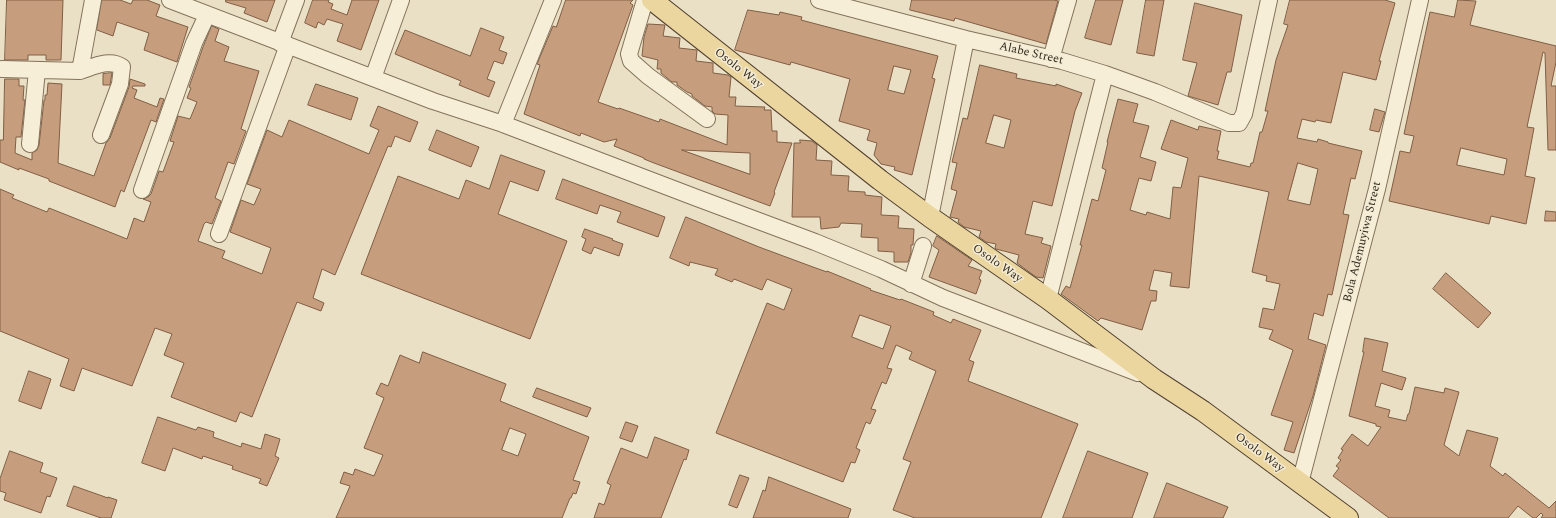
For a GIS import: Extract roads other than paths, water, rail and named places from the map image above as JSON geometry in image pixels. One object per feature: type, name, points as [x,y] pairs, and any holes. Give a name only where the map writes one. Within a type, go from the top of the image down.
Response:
[{"type":"main road","name":"Osolo Way","points":[[652,0],[880,180],[930,217],[1048,299],[1154,379],[1203,411],[1348,518]]},
{"type":"street","points":[[80,71],[93,0]]},
{"type":"street","points":[[170,0],[434,101],[503,124],[815,242],[881,269],[943,298],[1154,379]]},
{"type":"street","points":[[220,234],[284,44],[296,0]]},
{"type":"street","points":[[373,78],[401,0]]},
{"type":"street","points":[[503,124],[553,0]]},
{"type":"street","points":[[645,0],[629,54],[631,61],[648,76],[707,119]]},
{"type":"street","name":"Alabe Street","points":[[819,0],[1105,74],[1155,92],[1229,123],[1238,123],[1244,114],[1269,0]]},
{"type":"street","points":[[1051,59],[1068,0]]},
{"type":"street","name":"Bola Ademuyiwa Street","points":[[1300,483],[1377,189],[1420,0]]},
{"type":"street","points":[[142,190],[194,43],[207,15]]},
{"type":"street","points":[[930,217],[966,39]]},
{"type":"street","points":[[2,69],[80,71],[108,62],[118,64],[122,67],[120,84],[101,134]]},
{"type":"street","points":[[30,144],[37,70]]},
{"type":"street","points":[[1048,299],[1105,74]]},
{"type":"street","points":[[911,284],[923,246]]}]
